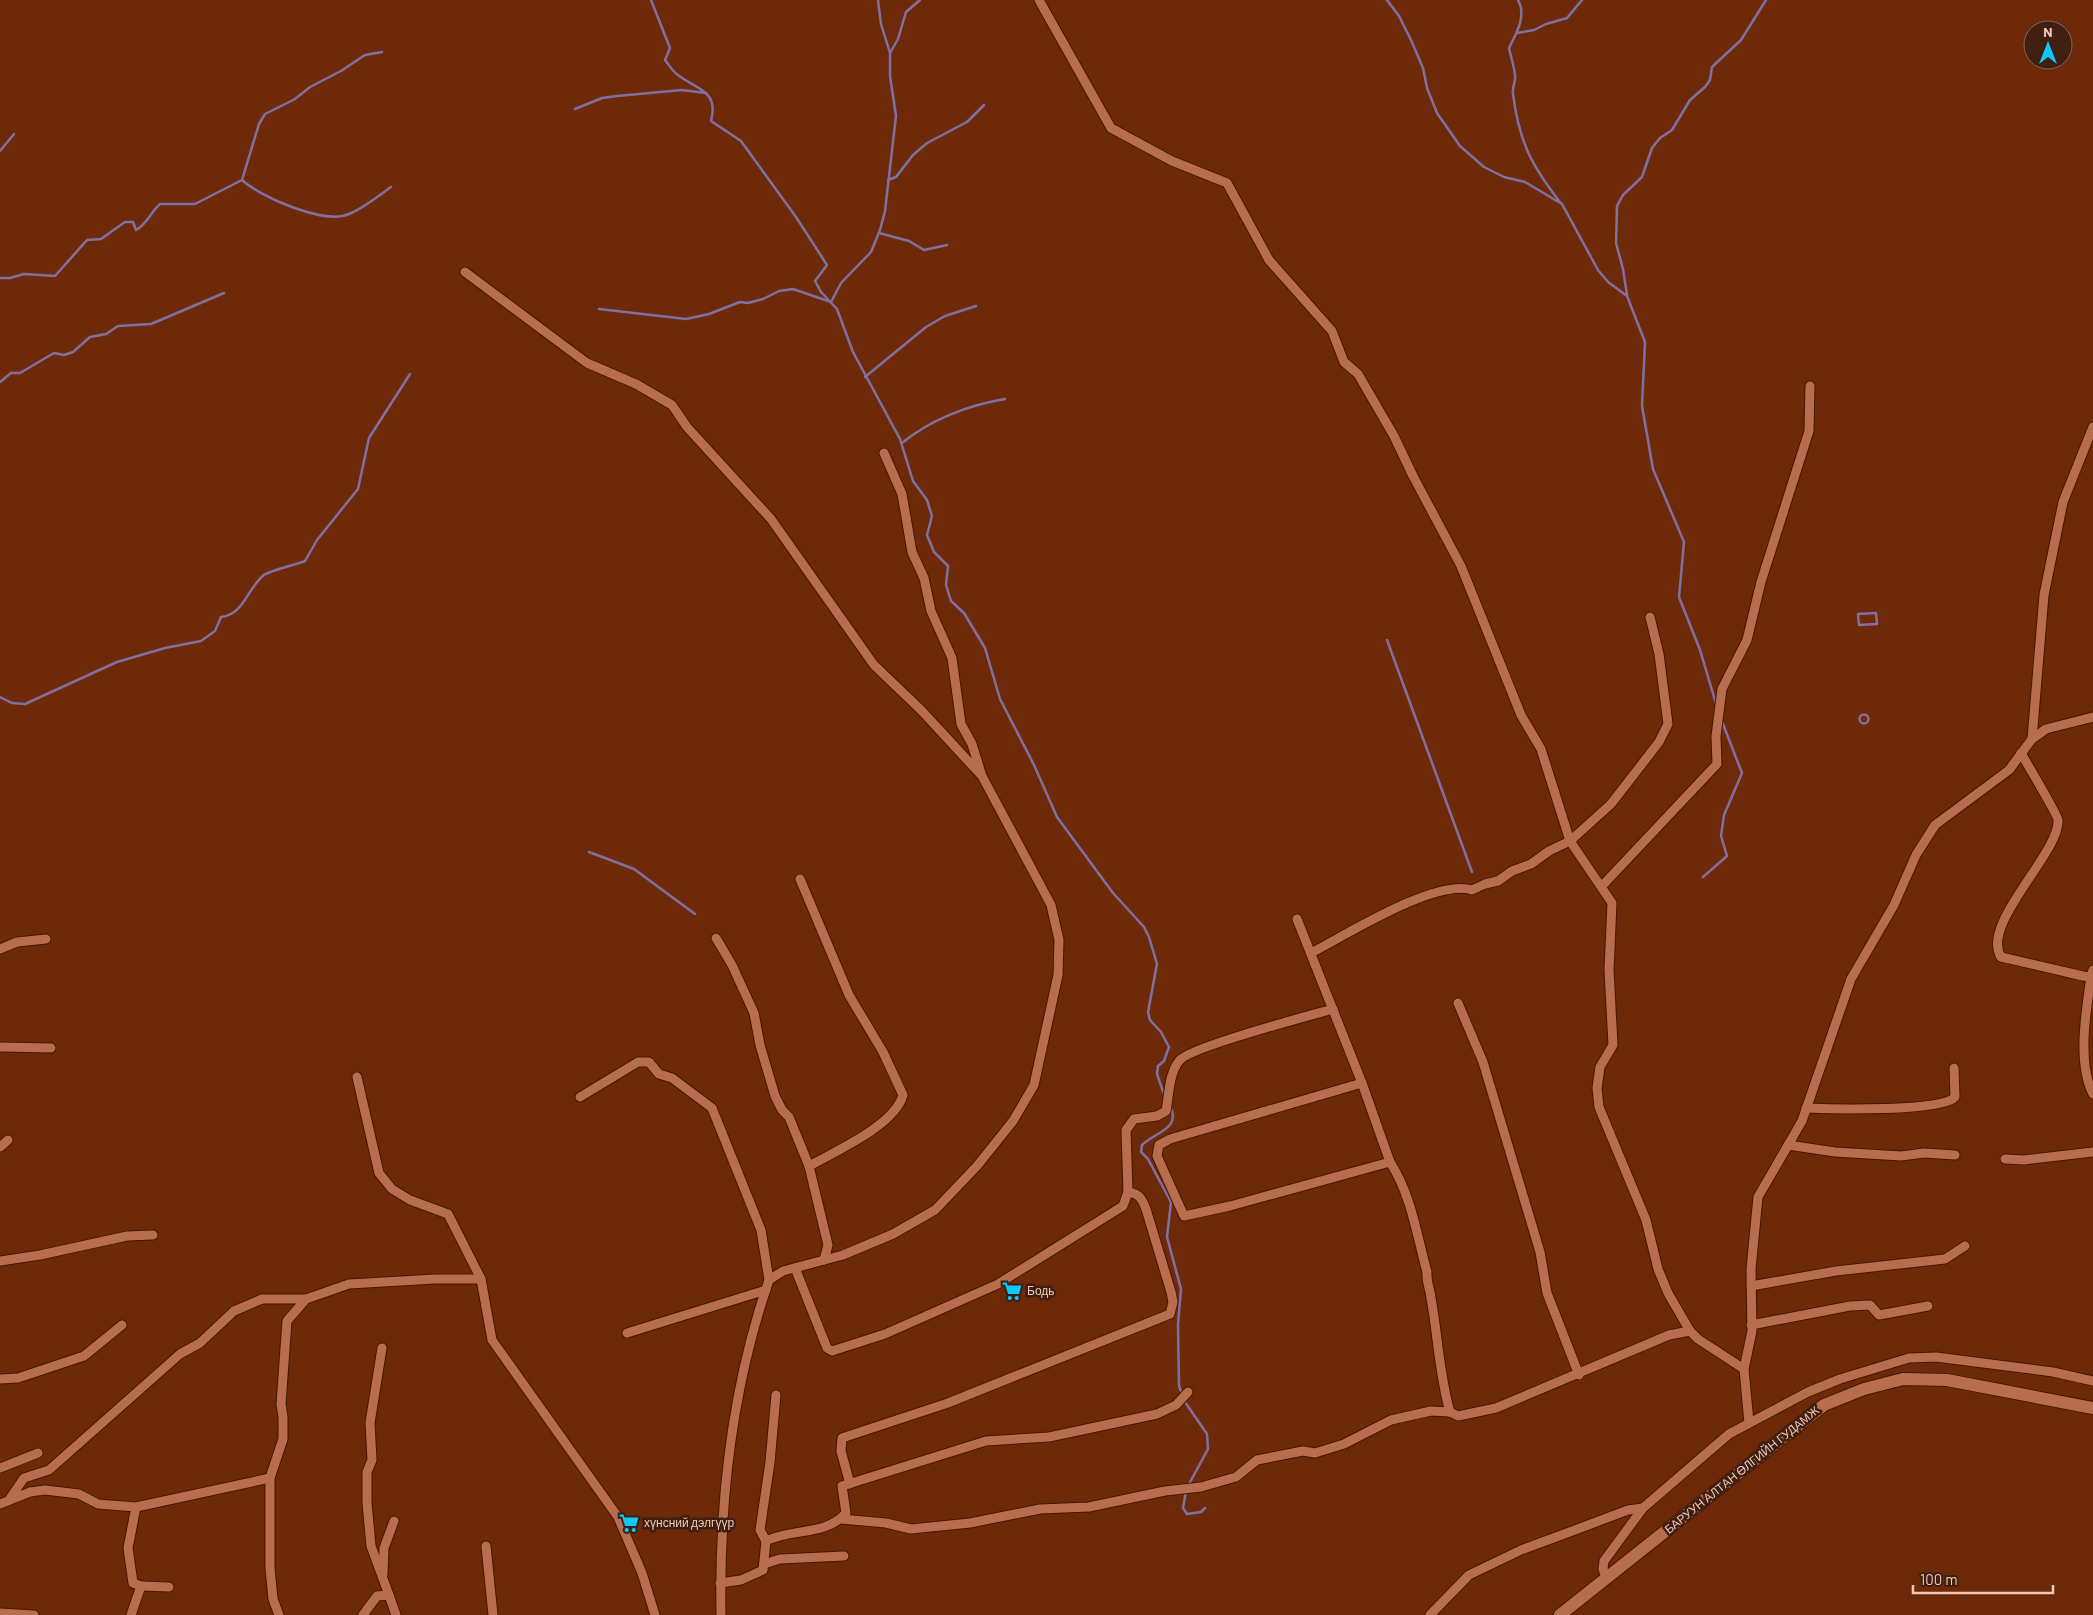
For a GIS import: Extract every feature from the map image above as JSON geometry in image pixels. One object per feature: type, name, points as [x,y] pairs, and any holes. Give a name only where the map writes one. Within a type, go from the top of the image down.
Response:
[{"type":"main road","name":"БАРУУН АЛТАН ӨЛГИЙН ГУДАМЖ","points":[[1560,1615],[1824,1405],[1864,1389],[1904,1379],[1947,1380],[2093,1408]]},
{"type":"street","points":[[1039,0],[1111,128],[1172,161],[1227,183],[1269,260],[1332,331],[1344,362],[1358,374],[1394,436],[1412,476],[1461,566],[1521,715],[1541,749],[1570,841],[1612,903],[1609,970],[1613,1026],[1612,1045],[1600,1067],[1597,1088],[1600,1107],[1646,1220],[1658,1269],[1668,1294],[1690,1331],[1698,1339],[1744,1369]]},
{"type":"street","points":[[465,272],[586,363],[636,384],[672,405],[687,427],[771,519],[874,665],[921,710],[982,776]]},
{"type":"street","points":[[1602,886],[1717,764],[1716,736],[1722,689],[1747,640],[1761,582],[1809,430],[1810,386]]},
{"type":"street","points":[[2032,739],[2044,595],[2063,502],[2093,427]]},
{"type":"street","points":[[769,1280],[783,1271],[843,1255],[893,1234],[935,1210],[989,1151],[1013,1121],[1034,1085],[1058,975],[1059,940],[1052,905],[982,776],[972,744],[961,724],[952,658],[931,611],[924,578],[912,552],[902,494],[884,453]]},
{"type":"street","points":[[1311,953],[1382,915],[1433,892],[1458,887],[1472,890],[1485,884],[1498,882],[1512,871],[1531,864],[1549,851],[1570,841],[1611,804],[1659,742],[1668,724],[1659,654],[1650,616]]},
{"type":"street","points":[[1749,1423],[1744,1369],[1752,1325],[1753,1232],[1758,1197],[1802,1120],[1851,979],[1894,905],[1916,856],[1935,825],[2008,770],[2032,739],[2046,729],[2093,717]]},
{"type":"street","points":[[2021,753],[2056,813],[2058,828],[2047,850],[2010,909],[1996,941],[1996,950],[2001,957],[2092,974],[2085,1020],[2084,1068],[2093,1094]]},
{"type":"street","points":[[800,879],[849,995],[883,1052],[903,1095],[901,1104],[888,1118],[809,1166]]},
{"type":"street","points":[[1297,919],[1362,1084],[1390,1162],[1408,1203],[1427,1272],[1426,1280],[1431,1297],[1437,1354],[1450,1412]]},
{"type":"street","points":[[716,938],[732,965],[754,1013],[760,1045],[775,1096],[782,1110],[789,1117],[809,1166],[828,1245],[824,1260]]},
{"type":"street","points":[[0,949],[17,942],[46,939]]},
{"type":"street","points":[[1458,1002],[1483,1062],[1540,1252],[1547,1293],[1579,1375]]},
{"type":"street","points":[[795,1268],[827,1348],[832,1351],[885,1334],[998,1284],[1123,1206],[1128,1192],[1126,1130],[1134,1118],[1158,1116],[1166,1111],[1174,1071],[1180,1059],[1204,1047],[1332,1009]]},
{"type":"street","points":[[0,1047],[51,1048]]},
{"type":"street","points":[[580,1097],[638,1062],[648,1062],[659,1074],[672,1078],[712,1108],[761,1230],[769,1280],[737,1394],[722,1527],[721,1615]]},
{"type":"street","points":[[1806,1108],[1846,1110],[1945,1102],[1955,1097],[1954,1068]]},
{"type":"street","points":[[356,1077],[379,1173],[392,1188],[410,1200],[448,1214],[481,1279],[492,1340],[618,1517],[642,1572],[655,1615]]},
{"type":"street","points":[[1362,1084],[1170,1139],[1159,1145],[1157,1156],[1184,1216],[1230,1206],[1390,1162]]},
{"type":"street","points":[[0,1147],[8,1140]]},
{"type":"street","points":[[1788,1145],[1843,1152],[1901,1156],[1924,1153],[1955,1155]]},
{"type":"street","points":[[2004,1160],[2024,1160],[2093,1152]]},
{"type":"street","points":[[850,1484],[841,1451],[842,1438],[948,1403],[1170,1314],[1174,1302],[1172,1292],[1146,1209],[1142,1198],[1135,1193],[1128,1192]]},
{"type":"street","points":[[0,1261],[40,1255],[127,1236],[153,1235]]},
{"type":"street","points":[[1751,1286],[1836,1271],[1945,1259],[1965,1246]]},
{"type":"street","points":[[9,1500],[24,1478],[49,1470],[172,1360],[200,1343],[234,1311],[262,1299],[306,1299],[350,1284],[435,1279],[481,1279]]},
{"type":"street","points":[[627,1333],[766,1290]]},
{"type":"street","points":[[279,1615],[273,1599],[270,1568],[270,1478],[283,1439],[281,1404],[288,1320],[306,1299]]},
{"type":"street","points":[[1752,1325],[1850,1306],[1870,1305],[1879,1315],[1928,1306]]},
{"type":"street","points":[[0,1379],[18,1378],[84,1356],[122,1325]]},
{"type":"street","points":[[841,1518],[886,1523],[911,1529],[970,1523],[1040,1509],[1089,1506],[1165,1491],[1201,1487],[1236,1477],[1257,1460],[1303,1451],[1315,1454],[1344,1444],[1391,1420],[1430,1411],[1450,1412],[1458,1416],[1496,1408],[1669,1336],[1690,1331]]},
{"type":"street","points":[[382,1348],[370,1423],[372,1460],[367,1472],[367,1503],[371,1546],[396,1615]]},
{"type":"street","points":[[1606,1578],[1603,1569],[1604,1560],[1643,1508],[1730,1434],[1832,1382],[1909,1358],[1959,1359],[2053,1372],[2093,1381]]},
{"type":"street","points":[[766,1541],[777,1536],[833,1524],[846,1513],[842,1486],[986,1441],[1049,1437],[1156,1414],[1176,1405],[1188,1392]]},
{"type":"street","points":[[720,1583],[741,1580],[763,1570],[766,1541],[760,1530],[770,1462],[776,1395]]},
{"type":"street","points":[[0,1468],[38,1453]]},
{"type":"street","points":[[0,1504],[45,1490],[79,1494],[98,1504],[136,1507],[270,1478]]},
{"type":"street","points":[[136,1507],[128,1548],[132,1583],[141,1586],[169,1587]]},
{"type":"street","points":[[1430,1615],[1469,1574],[1557,1536],[1628,1510],[1643,1508]]},
{"type":"street","points":[[383,1579],[384,1548],[394,1521]]},
{"type":"street","points":[[486,1546],[493,1615]]},
{"type":"street","points":[[764,1564],[780,1559],[844,1556]]},
{"type":"street","points":[[132,1615],[141,1586]]},
{"type":"street","points":[[363,1615],[377,1596],[388,1595]]},
{"type":"street","points":[[0,1613],[34,1615]]},
{"type":"waterway","points":[[651,0],[670,48],[665,60],[676,74],[705,92],[709,97],[713,111],[711,121],[741,141],[796,217],[827,265],[815,281],[821,292],[837,309],[853,352],[900,439],[913,481],[927,500],[932,516],[927,535],[934,552],[948,566],[946,585],[951,601],[964,613],[985,648],[1000,699],[1034,765],[1057,817],[1113,893],[1144,927],[1149,937],[1157,964],[1148,1012],[1150,1020],[1161,1032],[1169,1047],[1164,1061],[1158,1066],[1157,1074],[1165,1097]]},
{"type":"waterway","points":[[878,0],[881,24],[890,53]]},
{"type":"waterway","points":[[599,309],[686,319],[709,314],[740,302],[748,303],[763,299],[779,291],[793,289],[831,302],[841,283],[871,252],[880,230],[885,211],[896,116],[890,76],[890,53],[898,39],[906,12],[920,0]]},
{"type":"waterway","points":[[1387,0],[1399,16],[1411,40],[1423,68],[1427,88],[1437,113],[1460,146],[1484,167],[1504,177],[1525,182],[1562,204],[1598,270],[1608,282],[1627,296],[1645,342],[1642,406],[1653,469],[1684,542],[1679,597],[1700,650],[1717,707]]},
{"type":"waterway","points":[[1518,0],[1521,19],[1509,48],[1515,75],[1513,91],[1519,126],[1534,164],[1560,202]]},
{"type":"waterway","points":[[1517,33],[1534,30],[1546,24],[1567,18],[1582,0]]},
{"type":"waterway","points":[[1627,295],[1616,243],[1617,206],[1623,195],[1642,177],[1652,148],[1660,138],[1672,130],[1690,100],[1710,80],[1712,67],[1741,40],[1766,0]]},
{"type":"waterway","points":[[0,278],[10,278],[24,274],[55,276],[87,240],[101,239],[125,222],[133,222],[136,230],[143,225],[160,204],[195,204],[242,180],[259,124],[265,114],[295,99],[310,87],[341,71],[365,55],[382,52]]},
{"type":"waterway","points":[[575,109],[602,98],[617,96],[682,90],[706,93]]},
{"type":"waterway","points":[[888,180],[896,177],[913,155],[927,143],[967,122],[984,105]]},
{"type":"waterway","points":[[0,151],[14,134]]},
{"type":"waterway","points":[[242,180],[263,194],[293,208],[324,216],[349,214],[371,202],[391,187]]},
{"type":"waterway","points":[[879,233],[909,241],[924,250],[947,245]]},
{"type":"waterway","points":[[0,382],[11,373],[20,373],[54,353],[64,355],[73,352],[90,337],[106,334],[118,326],[151,324],[224,293]]},
{"type":"waterway","points":[[865,377],[926,327],[945,316],[976,306]]},
{"type":"waterway","points":[[0,697],[12,703],[25,704],[117,662],[165,648],[201,641],[215,631],[221,617],[229,615],[241,606],[258,580],[264,575],[305,561],[317,540],[358,489],[369,438],[410,374]]},
{"type":"waterway","points":[[902,443],[925,427],[964,409],[1005,399]]},
{"type":"waterway","points":[[1876,613],[1877,624],[1859,625],[1858,614],[1876,613]]},
{"type":"waterway","points":[[1387,640],[1472,872]]},
{"type":"waterway","points":[[1864,715],[1868,719],[1864,723],[1860,719],[1864,715]]},
{"type":"waterway","points":[[1703,877],[1727,856],[1721,836],[1724,815],[1742,773],[1721,719]]},
{"type":"waterway","points":[[589,852],[634,869],[695,914]]},
{"type":"waterway","points":[[1170,1106],[1173,1114],[1173,1120],[1170,1125],[1142,1145],[1141,1152],[1148,1159],[1171,1202],[1167,1237],[1181,1289],[1178,1324],[1179,1386],[1185,1402],[1207,1434],[1208,1449],[1188,1486]]},
{"type":"waterway","points":[[1186,1491],[1183,1508],[1187,1514],[1201,1512],[1205,1508]]},
{"type":"place","name":"Бодь","points":[[1012,1291]]},
{"type":"place","name":"хүнсний дэлгүүр","points":[[629,1523]]}]
